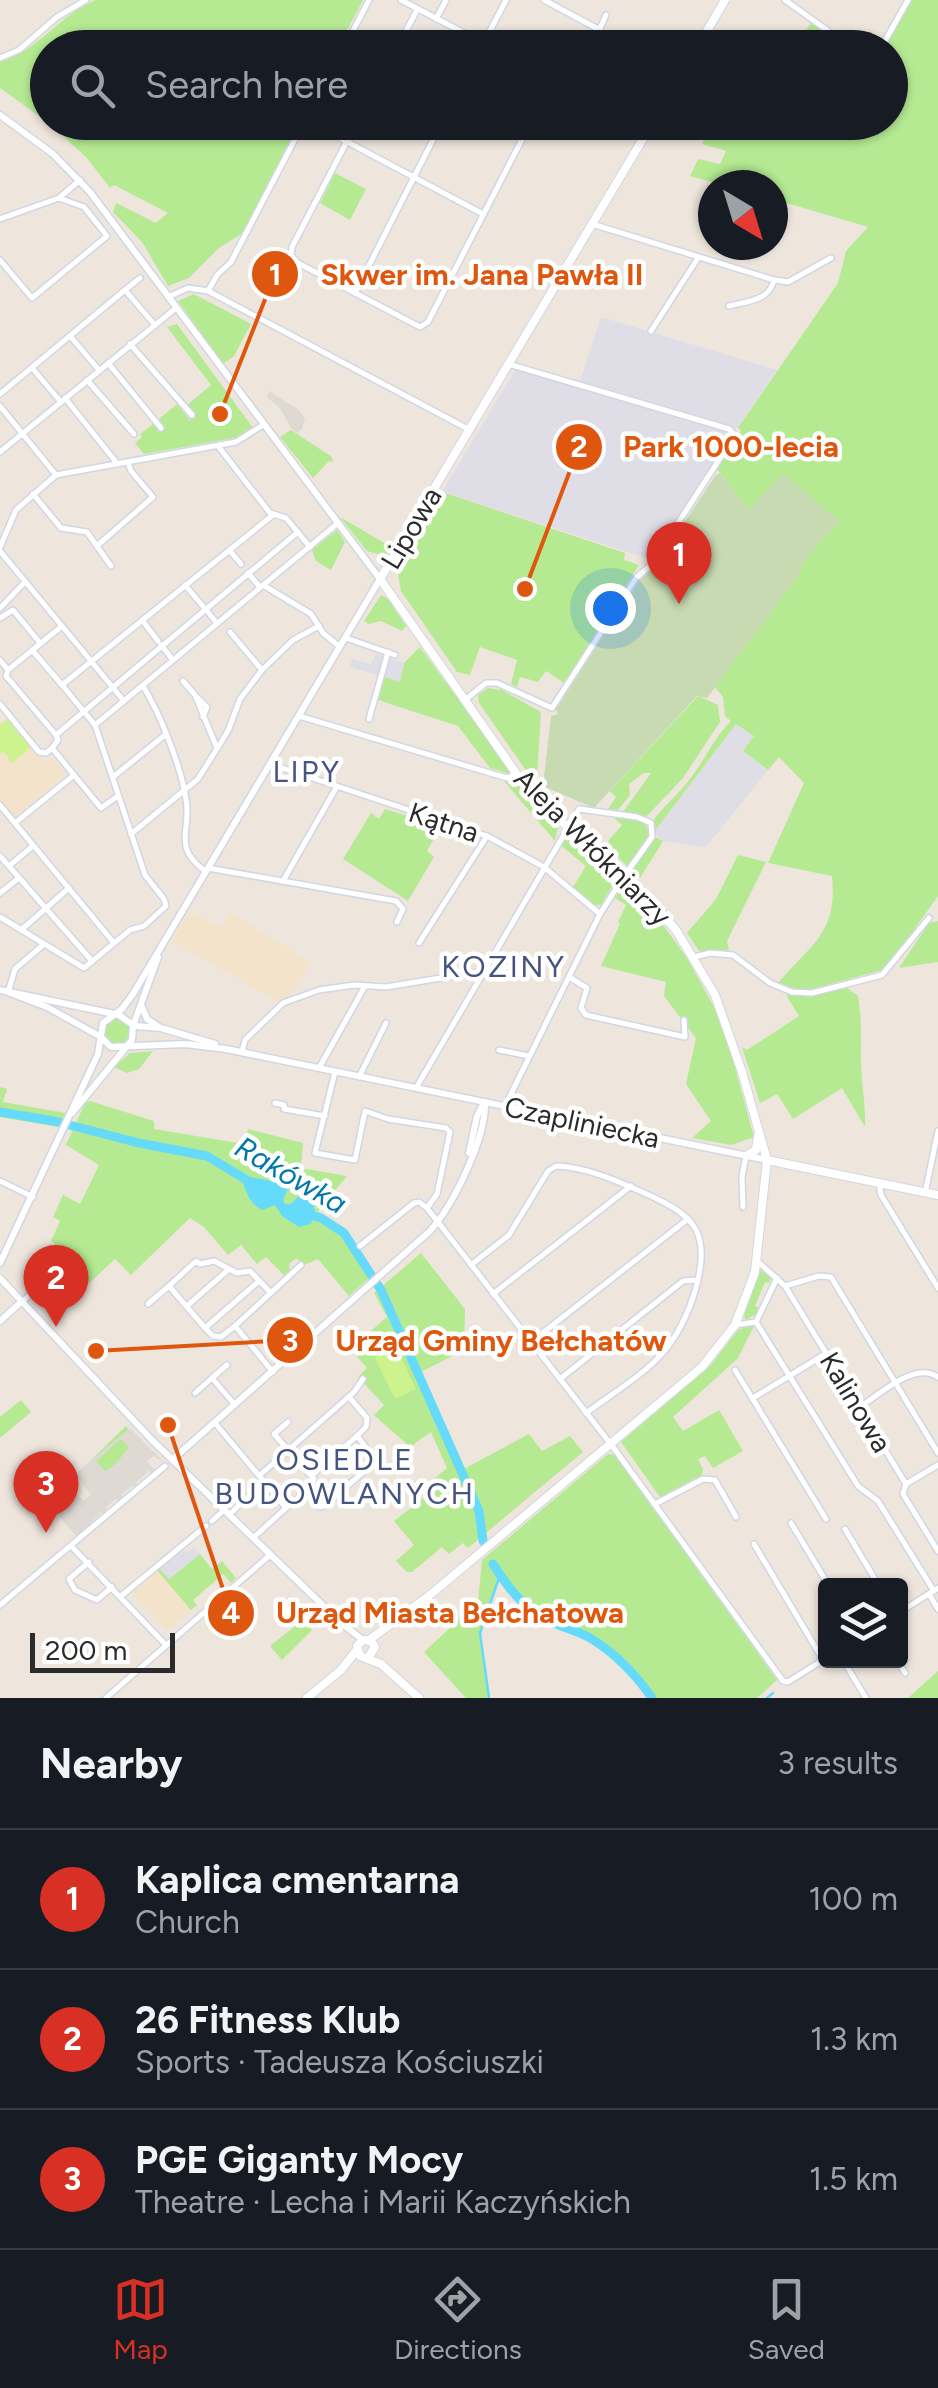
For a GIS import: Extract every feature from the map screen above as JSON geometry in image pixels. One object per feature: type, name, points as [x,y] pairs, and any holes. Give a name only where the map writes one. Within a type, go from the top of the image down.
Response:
[{"type":"main road","points":[[708,30],[725,0]]},
{"type":"main road","name":"Lipowa","points":[[380,579],[641,140]]},
{"type":"main road","name":"Aleja Włókniarzy","points":[[307,1698],[702,1367],[734,1325],[750,1288],[766,1160],[727,1026],[694,957],[668,919],[634,883],[622,879],[617,868],[536,799],[380,579]]},
{"type":"main road","points":[[746,1156],[758,1144],[756,1122]]},
{"type":"main road","name":"Czapliniecka","points":[[766,1160],[938,1196]]},
{"type":"main road","points":[[366,1649],[419,1698]]},
{"type":"street","points":[[42,30],[86,0]]},
{"type":"street","points":[[354,30],[370,0]]},
{"type":"street","points":[[400,0],[456,30]]},
{"type":"street","points":[[436,19],[446,0]]},
{"type":"street","points":[[491,30],[506,0]]},
{"type":"street","points":[[544,0],[600,30],[606,16]]},
{"type":"street","points":[[785,0],[827,30]]},
{"type":"street","points":[[891,30],[908,0]]},
{"type":"street","points":[[406,30],[417,9]]},
{"type":"street","points":[[0,58],[30,40]]},
{"type":"street","points":[[0,114],[30,136]]},
{"type":"street","points":[[35,140],[80,180],[380,579]]},
{"type":"street","points":[[208,291],[216,276],[231,262],[297,140]]},
{"type":"street","points":[[342,140],[483,214]]},
{"type":"street","points":[[354,293],[433,140]]},
{"type":"street","points":[[346,142],[292,247],[292,258],[416,326],[423,326],[522,140]]},
{"type":"street","points":[[1,217],[59,198],[80,180]]},
{"type":"street","points":[[2,265],[32,298],[107,236],[84,207],[59,198]]},
{"type":"street","points":[[592,224],[698,258],[651,332]]},
{"type":"street","points":[[705,260],[788,282],[831,258]]},
{"type":"street","points":[[0,394],[140,278]]},
{"type":"street","points":[[729,306],[762,298],[774,280]]},
{"type":"street","points":[[168,296],[188,288],[208,291],[469,430]]},
{"type":"street","points":[[125,290],[154,324]]},
{"type":"street","points":[[0,452],[176,308]]},
{"type":"street","points":[[70,336],[98,370]]},
{"type":"street","points":[[130,344],[192,415]]},
{"type":"street","points":[[108,363],[161,428]]},
{"type":"street","points":[[465,700],[486,683],[497,683],[552,708],[636,578],[651,565],[736,435],[729,429],[508,364]]},
{"type":"street","points":[[32,368],[117,464]]},
{"type":"street","points":[[87,380],[134,434]]},
{"type":"street","points":[[0,406],[56,475]]},
{"type":"street","points":[[124,701],[0,549],[12,516],[56,475],[218,446],[245,438],[263,426]]},
{"type":"street","points":[[218,446],[273,516]]},
{"type":"street","points":[[98,545],[153,497],[128,462]]},
{"type":"street","points":[[33,494],[62,528],[80,528],[98,545],[111,566]]},
{"type":"street","points":[[62,686],[273,516],[283,516],[310,546]]},
{"type":"street","points":[[95,725],[338,523]]},
{"type":"street","points":[[56,734],[159,643],[298,532]]},
{"type":"street","points":[[230,551],[241,564]]},
{"type":"street","points":[[248,573],[261,586],[310,614],[340,647]]},
{"type":"street","name":"Lipowa","points":[[114,1015],[126,1005],[380,579]]},
{"type":"street","points":[[0,608],[25,582]]},
{"type":"street","points":[[185,585],[217,624]]},
{"type":"street","points":[[0,618],[13,610],[40,643]]},
{"type":"street","points":[[141,620],[174,660]]},
{"type":"street","points":[[0,704],[39,752],[46,753],[52,748],[58,740],[56,734],[6,676],[3,666],[32,650],[62,626]]},
{"type":"street","points":[[131,834],[198,779],[238,703],[262,670],[292,640],[319,626]]},
{"type":"street","points":[[230,632],[262,670]]},
{"type":"street","points":[[346,638],[392,654],[369,719]]},
{"type":"street","points":[[0,917],[79,967],[130,930],[144,926],[166,906],[164,898],[146,878],[95,725],[32,650]]},
{"type":"street","points":[[183,681],[195,695],[217,748]]},
{"type":"street","points":[[142,686],[184,792],[185,846],[194,863],[207,870],[396,901],[403,909],[397,922]]},
{"type":"street","points":[[298,716],[508,778],[516,774]]},
{"type":"street","points":[[113,777],[164,735]]},
{"type":"street","points":[[52,748],[101,808],[118,796]]},
{"type":"street","name":"Kątna","points":[[270,764],[487,836],[544,867],[600,914]]},
{"type":"street","points":[[15,823],[74,775]]},
{"type":"street","points":[[283,881],[336,787]]},
{"type":"street","points":[[0,805],[114,942]]},
{"type":"street","points":[[416,1088],[579,808],[648,820],[653,836],[600,914],[502,1106],[481,1117]]},
{"type":"street","points":[[419,944],[487,836]]},
{"type":"street","points":[[9,866],[34,846]]},
{"type":"street","points":[[0,856],[92,961]]},
{"type":"street","points":[[0,893],[18,878]]},
{"type":"street","points":[[21,930],[69,888]]},
{"type":"street","points":[[694,957],[710,952],[733,955],[778,987],[812,992],[882,975],[929,918]]},
{"type":"street","name":"Lipowa","points":[[134,1026],[169,934]]},
{"type":"street","points":[[4,991],[15,969],[43,945]]},
{"type":"street","points":[[242,1052],[245,1040],[283,1004],[319,990],[386,987],[514,966]]},
{"type":"street","points":[[569,977],[588,988],[581,1008],[586,1015],[685,1037],[684,1020]]},
{"type":"street","points":[[318,1068],[365,986]]},
{"type":"street","points":[[4,991],[124,1016],[134,1026],[134,1036],[69,1118]]},
{"type":"street","points":[[4,991],[47,1008],[82,1030],[96,1042],[98,1054]]},
{"type":"street","points":[[142,1006],[147,1019],[159,1028]]},
{"type":"street","points":[[0,1263],[98,1054],[103,1023],[114,1015]]},
{"type":"street","points":[[359,1076],[386,1023]]},
{"type":"street","name":"Czapliniecka","points":[[134,1026],[159,1028],[226,1048],[335,1072],[766,1160]]},
{"type":"street","points":[[82,1030],[102,1038],[111,1047],[125,1046]]},
{"type":"street","name":"Czapliniecka","points":[[125,1046],[186,1044],[226,1048]]},
{"type":"street","points":[[499,1050],[529,1056]]},
{"type":"street","points":[[335,1072],[315,1153],[355,1160],[365,1111],[388,1120],[449,1130],[437,1194],[427,1208]]},
{"type":"street","points":[[469,1099],[481,1117]]},
{"type":"street","points":[[172,1460],[312,1339],[438,1222],[457,1192],[485,1102]]},
{"type":"street","points":[[275,1103],[284,1105],[284,1109],[325,1116]]},
{"type":"street","points":[[925,1193],[938,1131]]},
{"type":"street","points":[[743,1208],[746,1156]]},
{"type":"street","points":[[471,1266],[509,1235],[554,1167],[631,1186],[688,1219],[702,1248],[697,1280],[690,1304],[666,1350],[586,1413]]},
{"type":"street","points":[[0,1182],[32,1197]]},
{"type":"street","points":[[879,1184],[881,1195],[937,1286]]},
{"type":"street","points":[[494,1294],[631,1186]]},
{"type":"street","points":[[360,1246],[414,1203],[420,1202],[427,1208],[611,1444],[787,1682],[818,1663]]},
{"type":"street","points":[[531,1342],[688,1219]]},
{"type":"street","name":"Kalinowa","points":[[756,1260],[785,1286],[827,1353],[906,1484],[903,1494],[938,1551]]},
{"type":"street","points":[[148,1304],[196,1261],[214,1261],[242,1273],[250,1271],[270,1294]]},
{"type":"street","points":[[0,1321],[64,1262]]},
{"type":"street","points":[[169,1286],[213,1336],[221,1338],[301,1266]]},
{"type":"street","points":[[187,1306],[228,1270]]},
{"type":"street","points":[[785,1286],[818,1276],[831,1278],[938,1452]]},
{"type":"street","points":[[0,1278],[172,1460],[366,1649]]},
{"type":"street","points":[[756,1322],[777,1278]]},
{"type":"street","points":[[205,1328],[259,1280]]},
{"type":"street","points":[[560,1379],[683,1281],[697,1280]]},
{"type":"street","points":[[293,1319],[312,1339]]},
{"type":"street","points":[[734,1325],[756,1322]]},
{"type":"street","points":[[756,1322],[858,1486],[878,1501],[933,1591],[938,1609]]},
{"type":"street","points":[[235,1326],[273,1372]]},
{"type":"street","points":[[752,1399],[827,1353]]},
{"type":"street","points":[[196,1393],[226,1366]]},
{"type":"street","points":[[735,1370],[826,1519]]},
{"type":"street","points":[[860,1407],[920,1371],[932,1372],[938,1378]]},
{"type":"street","points":[[212,1378],[235,1405]]},
{"type":"street","points":[[121,1596],[227,1512],[288,1450],[349,1397],[363,1378]]},
{"type":"street","points":[[312,1475],[357,1436],[368,1420],[349,1397]]},
{"type":"street","points":[[215,1422],[286,1508]]},
{"type":"street","points":[[253,1538],[313,1484],[312,1475],[274,1434],[288,1422]]},
{"type":"street","points":[[307,1492],[324,1506],[379,1458],[357,1436]]},
{"type":"street","points":[[906,1484],[938,1464]]},
{"type":"street","points":[[0,1605],[164,1466]]},
{"type":"street","points":[[654,1504],[703,1478],[714,1480],[736,1517]]},
{"type":"street","points":[[791,1523],[824,1578]]},
{"type":"street","points":[[845,1529],[874,1578]]},
{"type":"street","points":[[754,1544],[818,1649]]},
{"type":"street","points":[[72,1547],[166,1644]]},
{"type":"street","points":[[106,1698],[270,1555]]},
{"type":"street","points":[[89,1562],[70,1579],[75,1590],[97,1600],[112,1587]]},
{"type":"street","points":[[908,1607],[933,1591]]},
{"type":"street","points":[[848,1668],[866,1698]]},
{"type":"street","points":[[901,1668],[904,1673]]},
{"type":"shaded area","points":[[601,317],[777,370],[738,428],[734,428],[733,437],[702,485],[698,484],[652,560],[442,492],[519,364],[580,381]]},
{"type":"shaded area","points":[[269,391],[299,410],[305,419],[297,433],[267,397]]},
{"type":"shaded area","points":[[376,654],[404,663],[400,682],[350,667],[352,659],[371,664]]},
{"type":"shaded area","points":[[7,717],[43,762],[53,758],[66,774],[14,818],[0,801],[0,723]]},
{"type":"shaded area","points":[[736,724],[754,736],[743,751],[768,770],[706,847],[663,841],[654,832]]},
{"type":"shaded area","points":[[190,911],[221,928],[230,912],[311,963],[291,995],[279,1002],[172,941]]},
{"type":"shaded area","points":[[130,1428],[165,1463],[154,1456],[147,1461],[155,1471],[152,1474],[147,1469],[136,1482],[139,1486],[132,1486],[121,1495],[120,1502],[116,1499],[105,1508],[108,1512],[101,1512],[77,1537],[49,1505],[66,1492],[75,1491],[83,1501],[91,1495],[75,1474]],"holes":[[[121,1439],[129,1447],[105,1471],[96,1461]]]},
{"type":"shaded area","points":[[181,1547],[186,1553],[194,1547],[200,1554],[168,1579],[158,1567]]},
{"type":"shaded area","points":[[156,1569],[191,1610],[167,1631],[130,1591]]},
{"type":"green space","points":[[96,0],[363,0],[347,30],[51,30]]},
{"type":"green space","points":[[912,0],[938,0],[938,896],[886,969],[804,991],[778,983],[826,925],[833,895],[832,876],[768,863],[804,783],[779,757],[768,770],[743,751],[754,736],[736,724],[654,832],[652,822],[689,780],[731,721],[725,716],[723,697],[715,687],[799,575],[802,563],[839,521],[749,509],[717,469],[741,431],[738,428],[838,283],[846,251],[868,227],[788,203],[788,170],[698,170],[698,178],[690,176],[698,159],[720,164],[726,151],[702,144],[704,140],[908,140],[908,30],[894,30]]},
{"type":"green space","points":[[812,22],[823,30],[806,30]]},
{"type":"green space","points":[[30,47],[30,110],[0,88],[0,62]]},
{"type":"green space","points":[[68,140],[290,140],[243,233],[219,248],[189,278],[168,286],[142,242],[113,212],[116,203],[156,223],[168,213],[114,185],[110,188]]},
{"type":"green space","points":[[335,173],[366,189],[350,220],[320,203]]},
{"type":"green space","points":[[194,294],[251,324],[234,356],[223,364],[178,301]]},
{"type":"green space","points":[[177,324],[253,428],[234,438],[144,454],[135,443],[142,437],[140,434],[153,424],[159,432],[165,428],[159,419],[177,404],[190,420],[196,418],[194,411],[185,407],[211,385],[167,327]]},
{"type":"green space","points":[[291,430],[332,457],[333,462],[329,461],[313,478],[280,437]]},
{"type":"green space","points":[[720,473],[749,509],[783,473],[839,521],[802,563],[799,575],[707,698],[697,696],[594,808],[543,786],[551,716],[558,714],[556,709],[640,580],[655,567]]},
{"type":"green space","points":[[442,492],[625,553],[624,560],[639,565],[564,683],[546,671],[538,682],[520,677],[517,687],[511,684],[517,660],[480,647],[470,675],[457,672],[401,591],[397,569]]},
{"type":"green space","points":[[340,517],[391,547],[385,556],[367,551]]},
{"type":"green space","points":[[337,530],[345,542],[331,570],[316,561],[312,550]]},
{"type":"green space","points":[[381,595],[406,626],[402,631],[381,621],[364,621]]},
{"type":"green space","points":[[420,647],[514,775],[490,768],[458,726],[378,700],[383,676],[400,682],[404,663]]},
{"type":"green space","points":[[488,688],[502,690],[541,712],[537,774],[541,792],[479,703],[478,695]]},
{"type":"green space","points":[[698,696],[718,705],[720,722],[683,778],[645,818],[623,812],[651,773],[644,773],[629,784],[630,795],[618,810],[608,809],[616,797],[610,791]]},
{"type":"green space","points":[[8,719],[31,748],[12,763],[4,752],[0,754],[0,725]]},
{"type":"green space","points":[[514,778],[558,827],[555,841],[504,781]]},
{"type":"green space","points":[[385,809],[441,826],[427,851],[434,857],[408,901],[343,859],[371,813],[379,819]]},
{"type":"green space","points":[[613,817],[644,822],[650,834],[663,841],[640,878],[605,845],[622,825]]},
{"type":"green space","points":[[570,840],[613,875],[615,881],[601,905],[595,905],[573,887],[586,866],[559,844]]},
{"type":"green space","points":[[738,855],[766,862],[727,941],[729,950],[699,951],[687,933],[716,899]]},
{"type":"green space","points":[[625,885],[655,914],[687,958],[714,1007],[754,1137],[731,1145],[692,1138],[711,1121],[686,1084],[696,1038],[664,996],[666,982],[601,966],[626,905],[615,898]]},
{"type":"green space","points":[[938,921],[938,962],[899,968],[929,923]]},
{"type":"green space","points":[[847,988],[858,996],[865,1127],[842,1088],[793,1119],[777,1094],[760,1103],[742,1047],[747,1050],[799,1016],[786,995]]},
{"type":"green space","points":[[117,1018],[127,1021],[127,1041],[117,1044],[107,1041],[104,1031],[107,1021]]},
{"type":"green space","points":[[153,1051],[139,1069],[127,1073],[114,1067],[130,1053]]},
{"type":"green space","points":[[0,1087],[7,1089],[3,1102],[66,1113],[57,1127],[0,1117]]},
{"type":"green space","points":[[90,1101],[154,1121],[154,1129],[244,1144],[248,1129],[303,1143],[301,1168],[347,1176],[318,1211],[346,1230],[375,1273],[349,1296],[318,1259],[304,1265],[296,1258],[285,1276],[266,1257],[257,1264],[241,1245],[228,1255],[204,1227],[190,1218],[131,1275],[115,1259],[86,1286],[51,1241],[60,1221],[53,1217],[63,1195],[80,1204],[99,1165],[66,1145],[85,1103]]},
{"type":"green space","points":[[421,1253],[465,1309],[464,1350],[419,1373],[462,1470],[529,1434],[542,1451],[570,1436],[583,1452],[468,1548],[463,1543],[449,1554],[442,1547],[407,1572],[396,1561],[414,1545],[394,1521],[434,1490],[429,1483],[447,1468],[431,1432],[410,1447],[374,1415],[384,1405],[358,1377],[367,1368],[350,1349],[387,1317],[374,1293]]},
{"type":"green space","points":[[761,1268],[771,1278],[769,1283],[765,1282],[755,1306],[759,1308],[756,1314],[746,1320],[744,1316]]},
{"type":"green space","points":[[754,1326],[738,1358],[673,1417],[683,1431],[719,1410],[743,1451],[713,1468],[705,1456],[698,1459],[702,1475],[660,1497],[621,1442],[710,1366],[738,1330]]},
{"type":"green space","points":[[396,1347],[416,1389],[395,1399],[375,1358]]},
{"type":"green space","points":[[21,1400],[31,1412],[0,1438],[0,1417]]},
{"type":"green space","points":[[126,1426],[129,1430],[116,1441],[122,1439],[129,1447],[105,1472],[96,1461],[112,1446],[91,1460]]},
{"type":"green space","points":[[608,1454],[615,1455],[777,1680],[757,1698],[652,1698],[608,1650],[590,1637],[529,1608],[500,1576],[480,1633],[489,1698],[466,1698],[424,1652],[478,1602],[482,1560]]},
{"type":"green space","points":[[200,1554],[212,1569],[222,1561],[236,1578],[231,1583],[223,1574],[193,1600],[197,1605],[191,1610],[156,1569],[169,1579]]},
{"type":"green space","points":[[303,1620],[312,1630],[282,1660],[270,1646]]},
{"type":"green space","points":[[938,1671],[938,1698],[908,1698]]},
{"type":"water","points":[[244,1175],[288,1189],[285,1204],[299,1196],[312,1200],[315,1211],[311,1224],[299,1227],[282,1216],[275,1205],[262,1210],[251,1201],[242,1180]]},
{"type":"waterway","name":"Rakówka","points":[[0,1112],[207,1156],[250,1182]]},
{"type":"waterway","name":"Rakówka","points":[[302,1212],[321,1218],[344,1233],[381,1290],[479,1511],[483,1541]]},
{"type":"waterway","name":"Rakówka","points":[[493,1564],[530,1609],[599,1644],[624,1665],[652,1698]]},
{"type":"waterway","name":"Rakówka","points":[[489,1698],[480,1633],[500,1575]]},
{"type":"waterway","points":[[767,1698],[773,1693]]},
{"type":"place","name":"Skwer im. Jana Pawła II","points":[[220,414]]},
{"type":"place","name":"Park 1000-lecia","points":[[525,589]]},
{"type":"place","name":"Kaplica cmentarna","points":[[679,604]]},
{"type":"place","name":"26 Fitness Klub","points":[[56,1327]]},
{"type":"place","name":"Urząd Gminy Bełchatów","points":[[96,1351]]},
{"type":"place","name":"Urząd Miasta Bełchatowa","points":[[168,1425]]},
{"type":"place","name":"PGE Giganty Mocy","points":[[46,1533]]},
{"type":"district","name":"LIPY","points":[[307,771]]},
{"type":"district","name":"KOZINY","points":[[504,966]]},
{"type":"district","name":"OSIEDLE BUDOWLANYCH","points":[[345,1476]]}]
